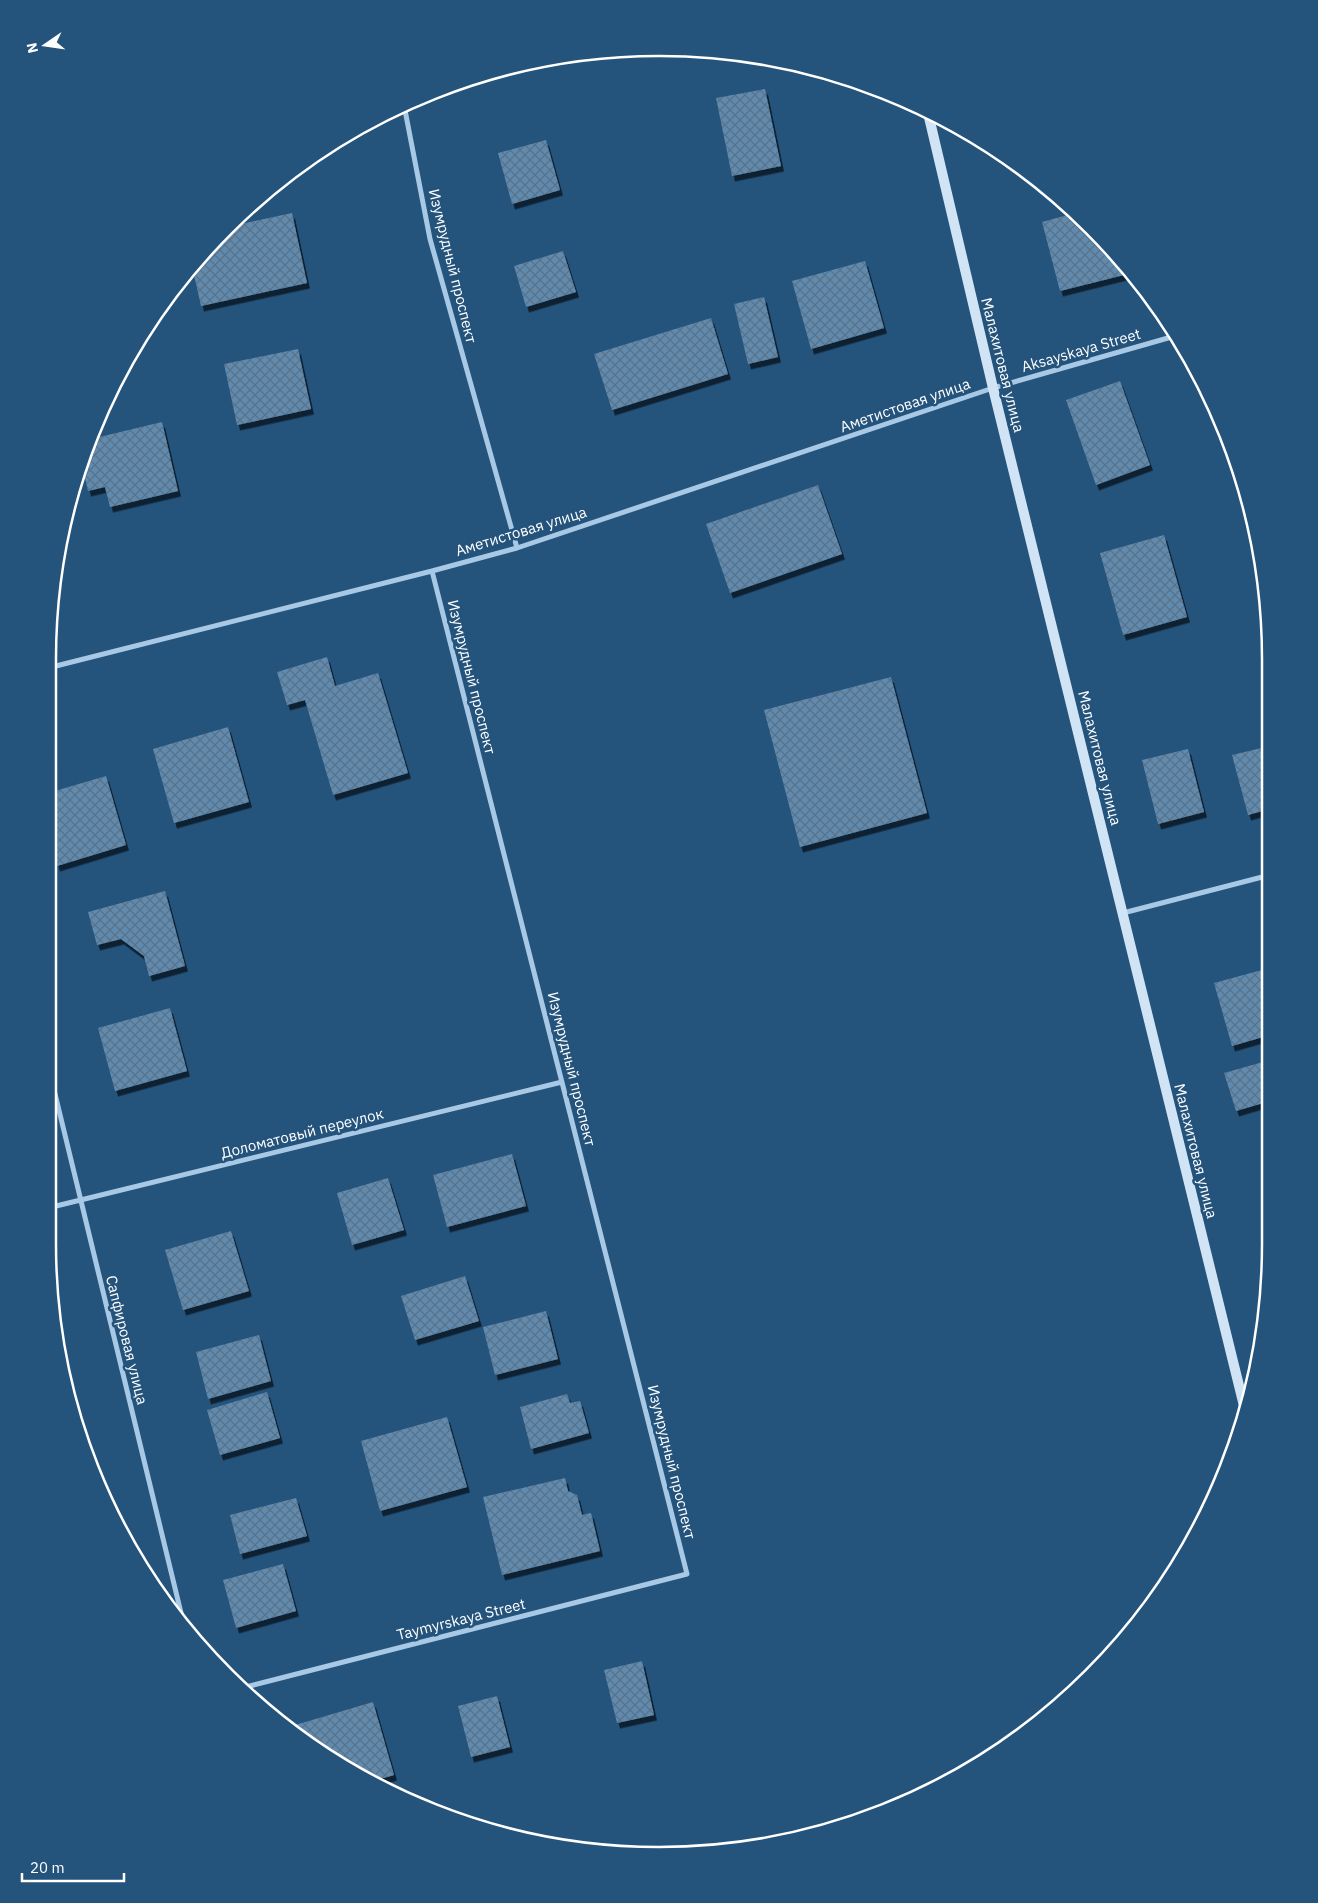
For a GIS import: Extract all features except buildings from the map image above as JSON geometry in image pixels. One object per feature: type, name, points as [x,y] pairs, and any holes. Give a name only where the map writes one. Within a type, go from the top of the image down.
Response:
[{"type":"street","name":"Изумрудный проспект","points":[[405,112],[430,239],[517,548]]},
{"type":"street","name":"Малахитовая улица","points":[[930,120],[993,388],[1241,1399]]},
{"type":"street","name":"Aksayskaya Street","points":[[993,388],[1169,338]]},
{"type":"street","name":"Аметистовая улица","points":[[56,666],[517,548],[993,388]]},
{"type":"street","name":"Изумрудный проспект","points":[[432,571],[687,1574]]},
{"type":"street","points":[[1122,913],[1262,878]]},
{"type":"street","name":"Доломатовый переулок","points":[[56,1206],[562,1082]]},
{"type":"street","name":"Сапфировая улица","points":[[56,1099],[180,1610]]},
{"type":"street","name":"Taymyrskaya Street","points":[[250,1686],[687,1574]]}]
